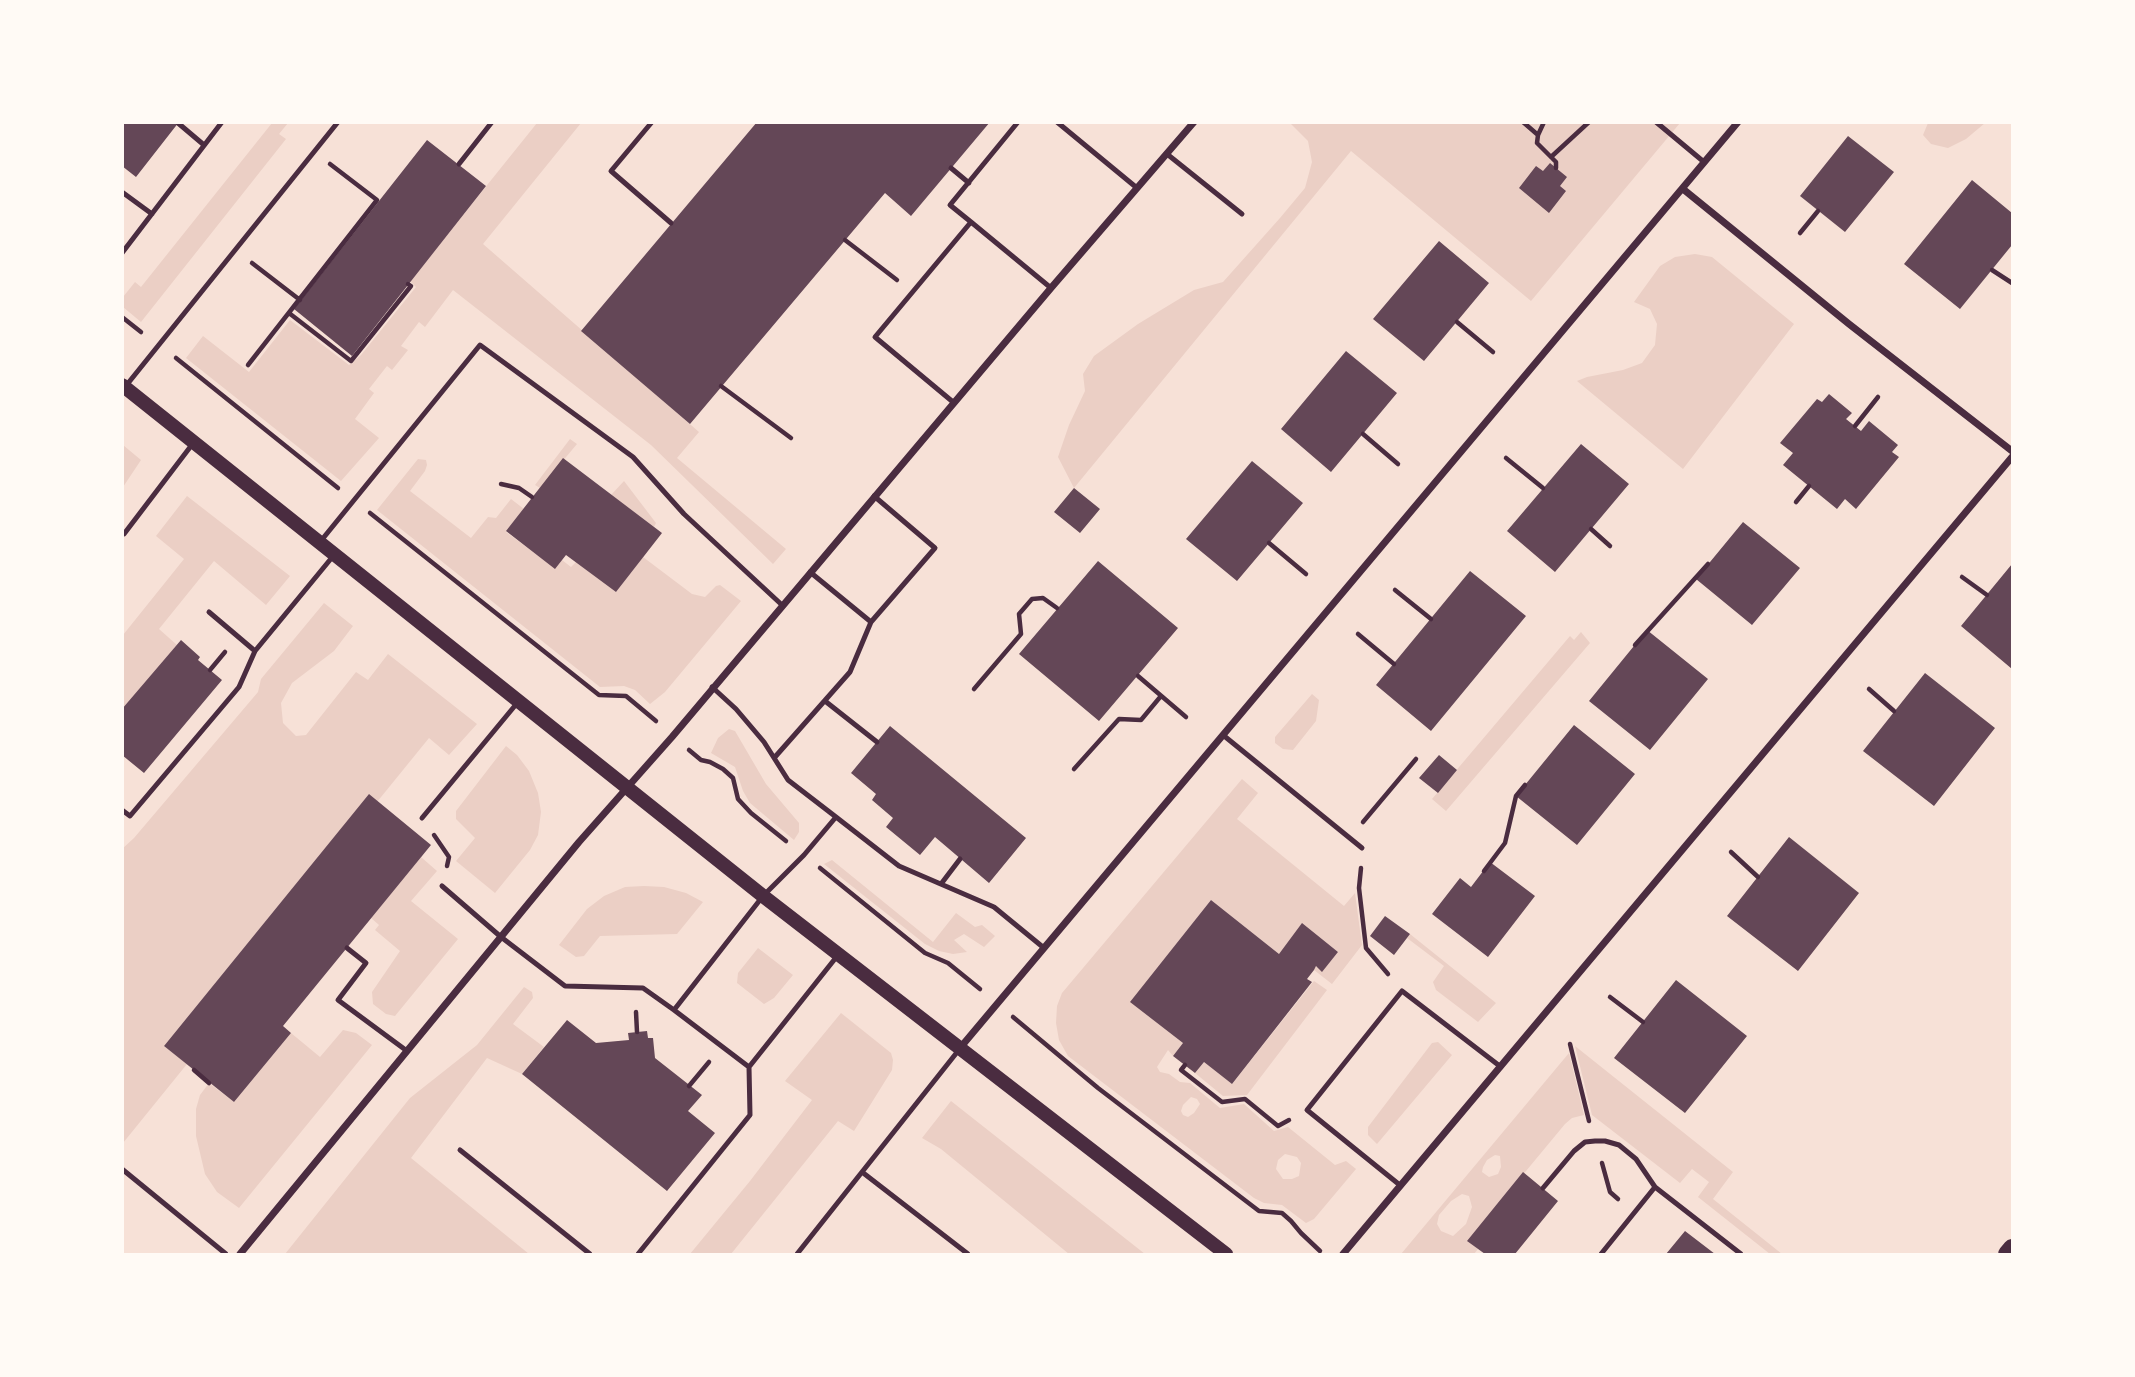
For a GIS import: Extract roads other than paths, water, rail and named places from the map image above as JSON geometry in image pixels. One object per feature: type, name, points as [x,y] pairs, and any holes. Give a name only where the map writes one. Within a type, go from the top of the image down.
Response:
[{"type":"main road","points":[[124,386],[763,897],[1226,1255]]},
{"type":"main road","points":[[2007,1255],[2012,1248]]},
{"type":"street","points":[[240,1255],[501,937],[953,402],[1194,122]]},
{"type":"street","points":[[960,1049],[1738,122]]},
{"type":"street","points":[[1683,189],[1849,324],[2012,451]]},
{"type":"street","points":[[1343,1255],[2012,457]]},
{"type":"lane","points":[[122,253],[222,122]]},
{"type":"lane","points":[[124,386],[338,122]]},
{"type":"lane","points":[[459,164],[492,122]]},
{"type":"lane","points":[[652,122],[611,171],[671,223]]},
{"type":"lane","points":[[1018,122],[950,205],[1051,288]]},
{"type":"lane","points":[[1057,122],[1137,187]]},
{"type":"lane","points":[[1656,122],[1704,162]]},
{"type":"lane","points":[[178,123],[205,145]]},
{"type":"lane","points":[[1167,153],[1242,214]]},
{"type":"lane","points":[[951,168],[969,183]]},
{"type":"lane","points":[[122,192],[152,214]]},
{"type":"lane","points":[[953,402],[875,337],[971,222]]},
{"type":"lane","points":[[320,542],[480,345],[633,457],[684,514],[782,605]]},
{"type":"lane","points":[[123,534],[194,442]]},
{"type":"lane","points":[[775,757],[850,672],[871,622],[935,548],[874,496]]},
{"type":"lane","points":[[122,810],[130,816],[239,687],[255,651],[334,555]]},
{"type":"lane","points":[[810,572],[871,622]]},
{"type":"lane","points":[[209,612],[255,651]]},
{"type":"lane","points":[[712,687],[736,709],[775,757],[779,768],[789,780],[836,817],[899,866],[994,907],[1044,948]]},
{"type":"lane","points":[[422,818],[519,701]]},
{"type":"lane","points":[[825,701],[877,742]]},
{"type":"lane","points":[[1223,736],[1362,848]]},
{"type":"lane","points":[[674,1010],[763,897],[836,817]]},
{"type":"lane","points":[[941,884],[960,859]]},
{"type":"lane","points":[[442,886],[501,937],[565,986],[643,988],[749,1067]]},
{"type":"lane","points":[[347,948],[366,962],[338,1000],[407,1051]]},
{"type":"lane","points":[[638,1255],[750,1115],[749,1067],[838,955]]},
{"type":"lane","points":[[1401,1186],[1307,1110],[1402,991],[1501,1067]]},
{"type":"lane","points":[[797,1255],[960,1049]]},
{"type":"lane","points":[[1543,1188],[1585,1142],[1605,1141],[1619,1145],[1636,1159],[1655,1187],[1741,1255]]},
{"type":"lane","points":[[460,1150],[590,1255]]},
{"type":"lane","points":[[122,1169],[226,1255]]},
{"type":"lane","points":[[862,1172],[968,1255]]},
{"type":"lane","points":[[1601,1255],[1655,1187]]}]
